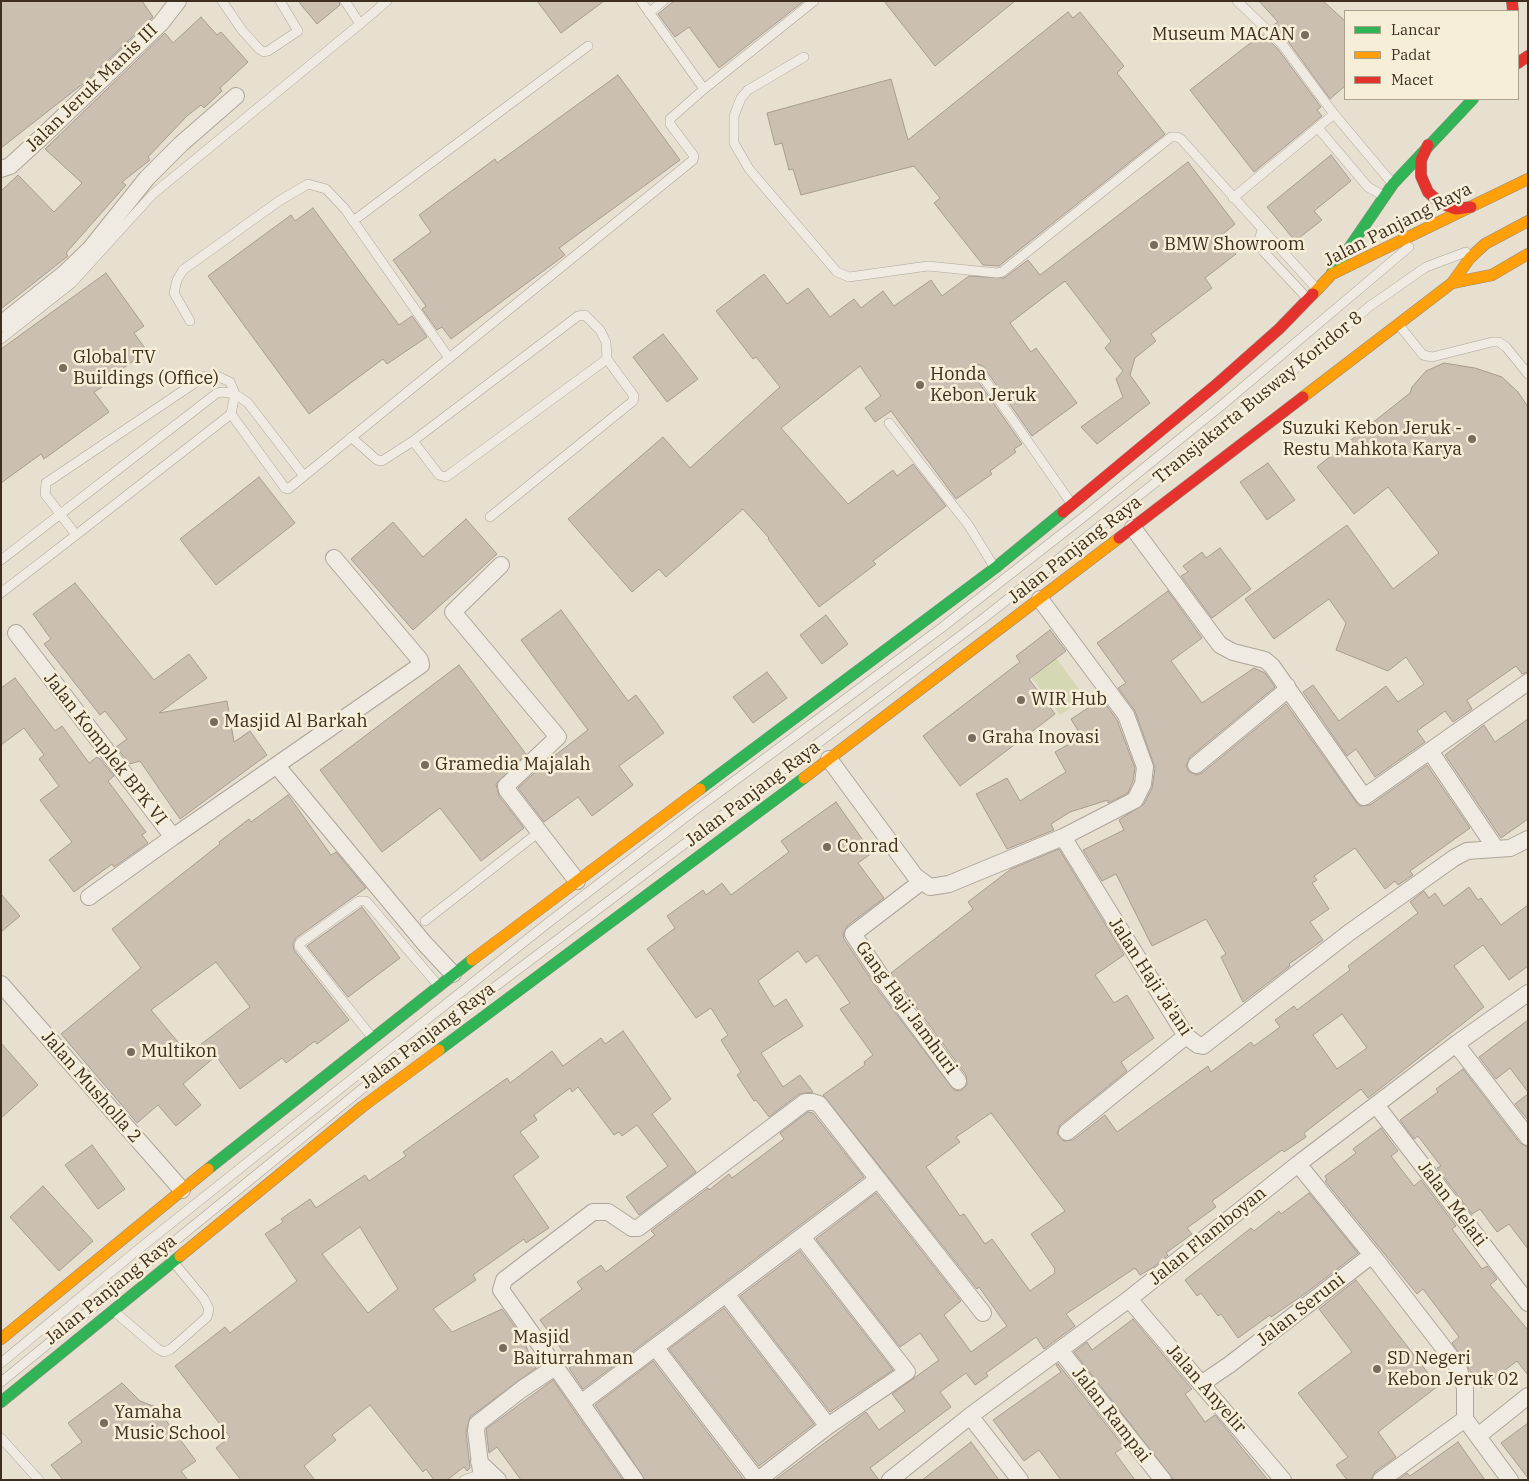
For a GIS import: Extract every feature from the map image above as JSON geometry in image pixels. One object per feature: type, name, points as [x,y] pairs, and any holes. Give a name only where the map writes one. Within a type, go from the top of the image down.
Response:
[{"type":"main road","points":[[1332,274],[1393,184],[1472,100]]},
{"type":"main road","points":[[1428,145],[1421,160],[1421,176],[1428,192],[1440,203],[1456,209],[1472,207]]},
{"type":"main road","name":"Jalan Panjang Raya","points":[[1,1339],[182,1190],[454,974],[995,568],[1224,378],[1279,329],[1332,274],[1528,178]]},
{"type":"main road","name":"Jalan Panjang Raya","points":[[1,1402],[362,1107],[829,759],[1133,528],[1397,323],[1452,283],[1470,258],[1485,244],[1528,221]]},
{"type":"main road","points":[[1452,283],[1492,275],[1528,254]]},
{"type":"main road","points":[[1,1335],[12,1330]]},
{"type":"main road","points":[[1,1391],[18,1389]]},
{"type":"street","name":"Jalan Jeruk Manis III","points":[[1,169],[10,166],[46,133],[150,34],[178,1]]},
{"type":"street","points":[[1,324],[65,273],[84,255],[147,178],[181,144],[236,96]]},
{"type":"street","points":[[1133,528],[1220,645],[1233,652],[1265,660],[1287,686],[1364,797],[1528,682]]},
{"type":"street","name":"Jalan Komplek BPK VI","points":[[16,633],[173,837],[421,666],[420,660],[334,558]]},
{"type":"street","points":[[501,565],[453,612],[558,737],[506,786],[507,790],[577,881]]},
{"type":"street","points":[[829,759],[921,882],[930,887],[949,884],[1063,837],[1135,800],[1143,784],[1145,767],[1120,705],[1040,599]]},
{"type":"street","points":[[1196,765],[1287,690],[1287,686]]},
{"type":"street","points":[[1430,751],[1496,849]]},
{"type":"street","points":[[277,766],[425,944],[454,974]]},
{"type":"street","points":[[89,897],[173,837]]},
{"type":"street","name":"Jalan Haji Ja'ani","points":[[1063,837],[1186,1036],[1198,1045],[1203,1046],[1350,932],[1454,858],[1467,851],[1483,848],[1510,848],[1528,839]]},
{"type":"street","name":"Gang Haji Jamhuri","points":[[921,882],[853,934],[886,984],[958,1081]]},
{"type":"street","name":"Jalan Musholla 2","points":[[1,984],[182,1190]]},
{"type":"street","name":"Jalan Flamboyan","points":[[890,1480],[970,1416],[1129,1299],[1298,1164],[1456,1044],[1528,993]]},
{"type":"street","points":[[1067,1132],[1186,1036]]},
{"type":"street","points":[[1456,1044],[1528,1137]]},
{"type":"street","points":[[635,1480],[504,1296],[502,1285],[504,1280],[593,1212],[608,1212],[632,1228],[638,1228],[805,1102],[819,1104],[983,1313]]},
{"type":"street","name":"Jalan Melati","points":[[1376,1105],[1528,1303]]},
{"type":"street","points":[[1298,1164],[1372,1254],[1459,1370],[1465,1388],[1465,1419],[1510,1480]]},
{"type":"street","points":[[581,1403],[877,1180]]},
{"type":"street","points":[[655,1347],[757,1480],[828,1426],[907,1372],[802,1237]]},
{"type":"street","name":"Jalan Seruni","points":[[1201,1384],[1229,1365],[1372,1254]]},
{"type":"street","points":[[726,1294],[828,1426]]},
{"type":"street","name":"Jalan Anyelir","points":[[1129,1299],[1283,1480]]},
{"type":"street","name":"Jalan Rampai","points":[[1060,1350],[1162,1480]]},
{"type":"street","points":[[498,1480],[481,1472],[477,1424],[554,1367]]},
{"type":"street","points":[[1478,1436],[1528,1396]]},
{"type":"street","points":[[970,1416],[1020,1480]]},
{"type":"street","points":[[1381,1480],[1465,1419]]},
{"type":"lane","points":[[222,1],[242,30],[264,52],[268,52],[298,31],[280,1]]},
{"type":"lane","points":[[345,1],[360,24]]},
{"type":"lane","points":[[1,339],[72,284],[153,194],[387,1]]},
{"type":"lane","points":[[640,1],[704,88]]},
{"type":"lane","points":[[650,13],[662,1]]},
{"type":"lane","points":[[231,414],[285,488],[288,489],[693,160],[694,156],[669,122],[704,88],[814,1]]},
{"type":"lane","points":[[1237,1],[1282,44],[1334,114],[1393,184]]},
{"type":"lane","points":[[353,221],[588,46]]},
{"type":"lane","points":[[804,57],[748,90],[741,98],[734,116],[734,143],[748,169],[837,272],[849,277],[928,266],[1002,272],[1171,137],[1181,139],[1317,289]]},
{"type":"lane","points":[[1233,198],[1334,114]]},
{"type":"lane","points":[[1318,128],[1368,187],[1384,197]]},
{"type":"lane","points":[[190,321],[174,293],[177,280],[183,270],[279,201],[308,184],[326,189],[353,221],[449,358]]},
{"type":"lane","name":"Transjakarta Busway Koridor 8","points":[[1,1363],[135,1252],[544,926],[695,810],[940,629],[1081,519],[1400,256],[1428,226]]},
{"type":"lane","points":[[1262,230],[1258,239],[1264,252],[1308,299]]},
{"type":"lane","name":"Transjakarta Busway Koridor 8","points":[[1,1382],[394,1063],[984,618],[1218,433],[1370,306],[1426,267],[1485,244]]},
{"type":"lane","points":[[351,437],[377,460],[382,461],[413,441],[578,316],[585,315],[600,330],[606,342],[607,359],[634,396],[633,401],[490,517]]},
{"type":"lane","points":[[1397,323],[1423,355],[1432,357],[1492,342],[1499,342],[1528,374]]},
{"type":"lane","points":[[413,441],[439,475],[446,477],[607,359]]},
{"type":"lane","points":[[978,370],[1073,505]]},
{"type":"lane","points":[[1,593],[76,535],[231,414],[235,394],[230,382],[217,376],[204,376],[46,483],[45,494],[76,535]]},
{"type":"lane","points":[[1,560],[217,393],[235,394],[248,403],[304,476]]},
{"type":"lane","points":[[889,423],[969,526],[995,568]]},
{"type":"lane","points":[[425,921],[539,832]]},
{"type":"lane","points":[[373,1038],[299,946],[300,942],[359,901],[366,901],[439,986]]},
{"type":"lane","points":[[113,1311],[158,1349],[164,1352],[171,1349],[207,1317],[209,1309],[204,1299],[173,1262]]},
{"type":"lane","points":[[1,1438],[39,1480]]},
{"type":"lane","points":[[464,1480],[481,1472]]},
{"type":"green space","points":[[1056,658],[1086,698],[1060,715],[1031,677]]},
{"type":"building","points":[[1,1],[142,1],[153,17],[84,83],[1,148]]},
{"type":"building","points":[[298,1],[339,1],[340,5],[317,24]]},
{"type":"building","points":[[537,1],[604,1],[561,33]]},
{"type":"building","points":[[674,1],[804,1],[719,68],[689,27],[675,37],[658,14]]},
{"type":"building","points":[[884,1],[1015,1],[935,66]]},
{"type":"building","points":[[1259,1],[1323,1],[1344,20],[1344,87],[1330,99],[1287,40],[1272,26],[1278,22]]},
{"type":"building","points":[[1068,12],[1073,18],[1080,12],[1124,66],[1117,73],[1165,134],[999,266],[983,265],[934,203],[940,198],[914,166],[801,195],[793,169],[789,170],[782,143],[775,145],[767,113],[891,79],[908,140]]},
{"type":"building","points":[[201,17],[217,35],[221,32],[248,62],[220,88],[222,91],[204,108],[201,105],[187,116],[148,157],[150,160],[122,182],[126,185],[66,253],[68,256],[1,309],[1,191],[18,175],[54,212],[82,183],[45,149],[165,33],[173,43]]},
{"type":"building","points":[[1262,34],[1277,48],[1321,107],[1317,110],[1322,116],[1254,172],[1190,90]]},
{"type":"building","points":[[618,75],[680,160],[559,248],[565,255],[451,339],[442,327],[437,330],[422,309],[426,306],[393,260],[431,232],[419,215],[495,159],[497,163]]},
{"type":"building","points":[[1331,155],[1351,181],[1314,211],[1322,220],[1295,241],[1267,207]]},
{"type":"building","points":[[1188,162],[1235,224],[1222,235],[1236,254],[1205,278],[1212,288],[1151,334],[1156,341],[1135,358],[1130,375],[1150,403],[1097,444],[1081,427],[1123,397],[1116,379],[1123,371],[1105,348],[1111,341],[1065,281],[1010,323],[1031,352],[1036,348],[1077,403],[1032,436],[983,366],[974,365],[973,374],[1022,444],[1014,449],[1016,452],[990,471],[992,474],[956,499],[891,411],[875,422],[865,408],[881,396],[860,366],[781,428],[848,504],[893,470],[897,476],[913,464],[946,506],[873,561],[876,564],[819,607],[769,538],[743,509],[666,577],[659,569],[632,592],[568,519],[663,437],[690,468],[780,387],[756,357],[753,359],[716,311],[764,274],[787,304],[808,288],[830,317],[854,299],[861,308],[883,291],[894,306],[931,280],[942,296],[969,276],[1004,278],[1028,260],[1040,275]]},
{"type":"building","points":[[313,208],[399,325],[412,316],[427,337],[387,364],[383,359],[309,414],[208,276],[291,215],[295,221]]},
{"type":"building","name":"Global TV Buildings (Office)","points":[[106,273],[144,326],[134,333],[147,351],[100,385],[102,387],[94,392],[109,412],[44,459],[41,454],[1,483],[1,349]]},
{"type":"building","points":[[663,334],[698,379],[667,402],[633,357]]},
{"type":"building","points":[[1444,363],[1475,368],[1502,377],[1518,392],[1528,407],[1528,672],[1522,674],[1516,666],[1467,700],[1472,709],[1453,722],[1445,711],[1417,731],[1425,742],[1375,777],[1356,749],[1347,756],[1303,692],[1313,685],[1339,721],[1386,686],[1398,702],[1424,684],[1406,657],[1388,671],[1336,650],[1346,623],[1329,599],[1274,639],[1245,599],[1347,525],[1393,589],[1439,553],[1388,487],[1354,514],[1317,467],[1410,393],[1412,387],[1426,371]]},
{"type":"building","points":[[1268,463],[1295,500],[1267,520],[1240,482]]},
{"type":"building","points":[[259,477],[295,523],[216,585],[180,539]]},
{"type":"building","points":[[466,519],[497,554],[413,630],[351,559],[393,522],[423,557]]},
{"type":"building","points":[[1220,548],[1251,589],[1212,618],[1181,576],[1188,572],[1183,566],[1202,552],[1206,558]]},
{"type":"building","points":[[75,583],[154,680],[189,654],[207,678],[159,713],[227,701],[234,742],[250,731],[267,755],[180,819],[140,761],[130,764],[116,747],[127,739],[105,711],[100,715],[44,644],[51,639],[33,614]]},
{"type":"building","points":[[1168,591],[1202,638],[1171,661],[1202,703],[1254,668],[1265,673],[1275,687],[1190,757],[1186,766],[1189,772],[1197,775],[1202,773],[1286,704],[1359,806],[1370,805],[1427,765],[1470,828],[1410,871],[1413,875],[1398,885],[1395,881],[1385,889],[1355,848],[1314,876],[1317,880],[1312,883],[1329,909],[1310,922],[1323,940],[1289,964],[1290,966],[1243,1002],[1221,957],[1226,954],[1206,919],[1152,946],[1116,874],[1102,881],[1083,850],[1124,830],[1119,820],[1144,804],[1152,788],[1155,768],[1135,711],[1118,688],[1126,683],[1097,643]]},
{"type":"building","points":[[561,610],[628,701],[636,695],[664,733],[619,766],[633,785],[592,816],[578,797],[544,822],[518,788],[545,763],[588,730],[521,640]]},
{"type":"building","points":[[826,615],[848,644],[822,664],[800,635]]},
{"type":"building","points":[[1050,630],[1066,651],[1029,679],[1055,714],[960,786],[923,736],[1020,662],[1016,656]]},
{"type":"building","name":"Gramedia Majalah","points":[[459,665],[526,754],[496,784],[499,796],[524,828],[481,861],[440,808],[382,852],[320,770]]},
{"type":"building","points":[[767,672],[787,698],[753,723],[733,697]]},
{"type":"building","points":[[15,678],[55,731],[62,726],[89,763],[97,757],[100,759],[114,776],[108,781],[146,832],[142,835],[148,843],[114,867],[112,864],[74,892],[49,860],[72,842],[40,800],[59,786],[39,759],[44,755],[24,728],[1,745],[1,688]]},
{"type":"building","points":[[1102,699],[1117,720],[1135,768],[1133,781],[1128,793],[1108,803],[1108,800],[1070,812],[1051,824],[1054,830],[1007,849],[976,794],[1007,778],[1020,801],[1066,772],[1055,752],[1082,737],[1071,719]]},
{"type":"building","points":[[1528,719],[1528,819],[1501,838],[1445,755],[1484,725],[1495,742]]},
{"type":"building","points":[[288,795],[331,855],[336,852],[366,888],[296,938],[293,944],[294,950],[349,1020],[317,1044],[315,1041],[286,1063],[282,1058],[240,1089],[216,1056],[183,1084],[201,1105],[176,1126],[158,1105],[137,1123],[61,1034],[141,968],[112,929],[220,844],[219,842],[249,819],[251,822]],"holes":[[[216,962],[250,1007],[188,1054],[151,1010]]]},
{"type":"building","points":[[836,802],[872,853],[858,863],[884,898],[847,926],[843,934],[844,939],[878,990],[954,1090],[960,1091],[967,1085],[966,1075],[891,973],[973,909],[968,902],[1011,869],[1059,849],[1124,955],[1095,975],[1114,1003],[1127,995],[1154,1038],[1121,1062],[1127,1071],[1060,1125],[1057,1134],[1064,1141],[1073,1140],[1105,1115],[1117,1132],[1208,1066],[1211,1072],[1251,1042],[1254,1046],[1280,1027],[1275,1020],[1294,1006],[1297,1010],[1350,970],[1348,966],[1418,913],[1410,902],[1424,891],[1429,898],[1435,893],[1444,906],[1469,887],[1478,900],[1481,898],[1501,925],[1528,905],[1528,966],[1509,980],[1483,945],[1454,966],[1484,1007],[1368,1098],[1361,1089],[1304,1133],[1306,1137],[1284,1152],[1282,1150],[1212,1201],[1216,1207],[1187,1228],[1192,1234],[1166,1253],[1168,1255],[1154,1267],[1140,1275],[1135,1268],[1066,1314],[1075,1326],[1044,1349],[1036,1337],[986,1373],[988,1376],[975,1385],[966,1373],[940,1392],[951,1407],[870,1468],[879,1480],[775,1480],[866,1412],[879,1430],[905,1411],[892,1394],[939,1360],[920,1333],[900,1347],[816,1239],[876,1193],[961,1301],[944,1315],[971,1352],[1007,1326],[979,1287],[977,1289],[823,1095],[865,1065],[864,1062],[873,1055],[840,1009],[850,1003],[817,955],[806,963],[798,951],[758,981],[774,1007],[786,999],[803,1026],[761,1053],[783,1087],[800,1075],[813,1092],[799,1094],[769,1117],[756,1100],[754,1101],[737,1075],[741,1072],[721,1040],[728,1035],[711,1008],[696,1018],[647,949],[675,928],[667,916],[703,890],[706,895],[722,883],[731,895],[789,852],[781,841]],"holes":[[[1342,1014],[1367,1048],[1337,1069],[1313,1035]],[[991,1113],[1065,1211],[1031,1234],[1055,1269],[1055,1273],[1030,1291],[992,1239],[985,1244],[964,1214],[960,1216],[926,1167],[960,1142],[956,1137]]]},
{"type":"building","points":[[1,894],[20,916],[1,932]]},
{"type":"building","points":[[362,907],[400,958],[348,997],[307,946]]},
{"type":"building","points":[[1528,1020],[1528,1092],[1510,1068],[1496,1079],[1479,1057]]},
{"type":"building","points":[[623,1031],[671,1099],[652,1114],[696,1172],[639,1215],[626,1197],[668,1166],[637,1125],[622,1136],[619,1132],[614,1135],[578,1087],[572,1092],[570,1088],[534,1115],[537,1120],[520,1132],[539,1157],[513,1176],[549,1228],[526,1243],[524,1239],[473,1275],[476,1280],[433,1309],[452,1332],[502,1309],[521,1335],[536,1368],[470,1417],[466,1432],[470,1468],[467,1471],[464,1467],[447,1480],[434,1480],[426,1469],[423,1472],[370,1405],[332,1435],[336,1440],[304,1466],[315,1480],[241,1480],[216,1448],[230,1437],[175,1366],[225,1327],[230,1333],[297,1281],[265,1234],[283,1222],[281,1219],[310,1199],[316,1208],[365,1175],[369,1181],[406,1156],[403,1152],[507,1078],[510,1083],[552,1051],[563,1066],[601,1038],[605,1044]],"holes":[[[360,1227],[398,1289],[368,1313],[322,1254]]]},
{"type":"building","points":[[1,1043],[38,1085],[1,1118]]},
{"type":"building","points":[[1463,1069],[1520,1143],[1528,1147],[1528,1249],[1509,1224],[1497,1232],[1480,1209],[1472,1214],[1437,1168],[1441,1166],[1418,1136],[1414,1139],[1400,1120],[1438,1092],[1436,1089]]},
{"type":"building","points":[[1528,1094],[1528,1120],[1515,1104]]},
{"type":"building","points":[[808,1112],[813,1113],[864,1177],[583,1389],[569,1368],[573,1365],[540,1320],[582,1289],[577,1282],[601,1265],[606,1272],[655,1235],[651,1231],[708,1188],[709,1190],[729,1174],[732,1178],[784,1139],[780,1133]]},
{"type":"building","points":[[1381,1128],[1398,1151],[1391,1156],[1414,1186],[1421,1180],[1456,1226],[1452,1229],[1482,1269],[1487,1266],[1497,1279],[1490,1285],[1528,1330],[1528,1375],[1517,1361],[1481,1388],[1452,1343],[1459,1337],[1423,1289],[1417,1294],[1325,1181],[1327,1180],[1325,1176],[1356,1153],[1353,1149]]},
{"type":"building","points":[[92,1145],[125,1189],[98,1209],[65,1165]]},
{"type":"building","points":[[43,1186],[93,1241],[59,1271],[10,1217]]},
{"type":"building","points":[[1309,1193],[1358,1253],[1306,1293],[1271,1317],[1270,1315],[1238,1338],[1221,1314],[1218,1316],[1201,1293],[1197,1296],[1185,1280],[1251,1228],[1254,1231],[1279,1211],[1281,1214]]},
{"type":"building","points":[[800,1251],[893,1370],[830,1412],[740,1296]]},
{"type":"building","name":"SD Negeri Kebon Jeruk 02","points":[[1356,1280],[1438,1386],[1378,1432],[1396,1457],[1375,1472],[1371,1480],[1347,1480],[1336,1465],[1348,1457],[1298,1393],[1352,1352],[1319,1309]]},
{"type":"building","points":[[724,1308],[814,1424],[759,1466],[669,1349]]},
{"type":"building","points":[[1133,1319],[1192,1389],[1185,1394],[1205,1422],[1215,1415],[1268,1480],[1174,1480],[1074,1352],[1087,1342],[1092,1350]]},
{"type":"building","points":[[653,1361],[744,1480],[645,1480],[595,1405]]},
{"type":"building","points":[[1058,1364],[1124,1447],[1115,1453],[1135,1480],[1061,1480],[1039,1450],[1024,1461],[993,1420],[1061,1372],[1056,1365]]},
{"type":"building","points":[[553,1380],[623,1480],[521,1480],[497,1447],[489,1453],[486,1429]]},
{"type":"building","points":[[122,1383],[140,1401],[156,1407],[196,1461],[181,1471],[188,1480],[63,1480],[51,1465],[82,1442],[68,1423]]},
{"type":"building","points":[[1528,1423],[1528,1478],[1501,1443]]},
{"type":"building","points":[[971,1442],[999,1480],[922,1480]]},
{"type":"building","points":[[1458,1442],[1485,1480],[1398,1480],[1407,1473],[1410,1476]]},
{"type":"traffic: fast","points":[[1332,273],[1393,184],[1472,100]]},
{"type":"traffic: fast","points":[[700,789],[995,568],[1063,512]]},
{"type":"traffic: fast","points":[[439,1050],[804,778]]},
{"type":"traffic: fast","points":[[208,1169],[472,960]]},
{"type":"traffic: fast","points":[[1,1402],[180,1256]]},
{"type":"traffic: slow","points":[[1313,294],[1332,274],[1528,179]]},
{"type":"traffic: slow","points":[[1303,397],[1452,283],[1470,258],[1485,244],[1528,221]]},
{"type":"traffic: slow","points":[[1452,283],[1492,275],[1528,254]]},
{"type":"traffic: slow","points":[[804,778],[1119,538]]},
{"type":"traffic: slow","points":[[472,960],[700,789]]},
{"type":"traffic: slow","points":[[180,1256],[362,1107],[439,1050]]},
{"type":"traffic: slow","points":[[1,1339],[208,1169]]},
{"type":"traffic: jam","points":[[1512,1],[1513,10]]},
{"type":"traffic: jam","points":[[1519,62],[1528,56]]},
{"type":"traffic: jam","points":[[1428,145],[1421,160],[1421,176],[1428,192],[1440,203],[1456,209],[1471,207]]},
{"type":"traffic: jam","points":[[1063,512],[1217,384],[1279,329],[1313,294]]},
{"type":"traffic: jam","points":[[1119,538],[1303,397]]},
{"type":"place","name":"Museum MACAN","points":[[1305,35]]},
{"type":"place","name":"BMW Showroom","points":[[1154,245]]},
{"type":"place","name":"Global TV Buildings (Office)","points":[[63,368]]},
{"type":"place","name":"Honda Kebon Jeruk","points":[[920,385]]},
{"type":"place","name":"Suzuki Kebon Jeruk - Restu Mahkota Karya","points":[[1472,439]]},
{"type":"place","name":"WIR Hub","points":[[1021,700]]},
{"type":"place","name":"Masjid Al Barkah","points":[[214,722]]},
{"type":"place","name":"Graha Inovasi","points":[[972,738]]},
{"type":"place","name":"Gramedia Majalah","points":[[425,765]]},
{"type":"place","name":"Conrad","points":[[827,847]]},
{"type":"place","name":"Multikon","points":[[131,1052]]},
{"type":"place","name":"Masjid Baiturrahman","points":[[503,1348]]},
{"type":"place","name":"SD Negeri Kebon Jeruk 02","points":[[1377,1369]]},
{"type":"place","name":"Yamaha Music School","points":[[104,1423]]}]
